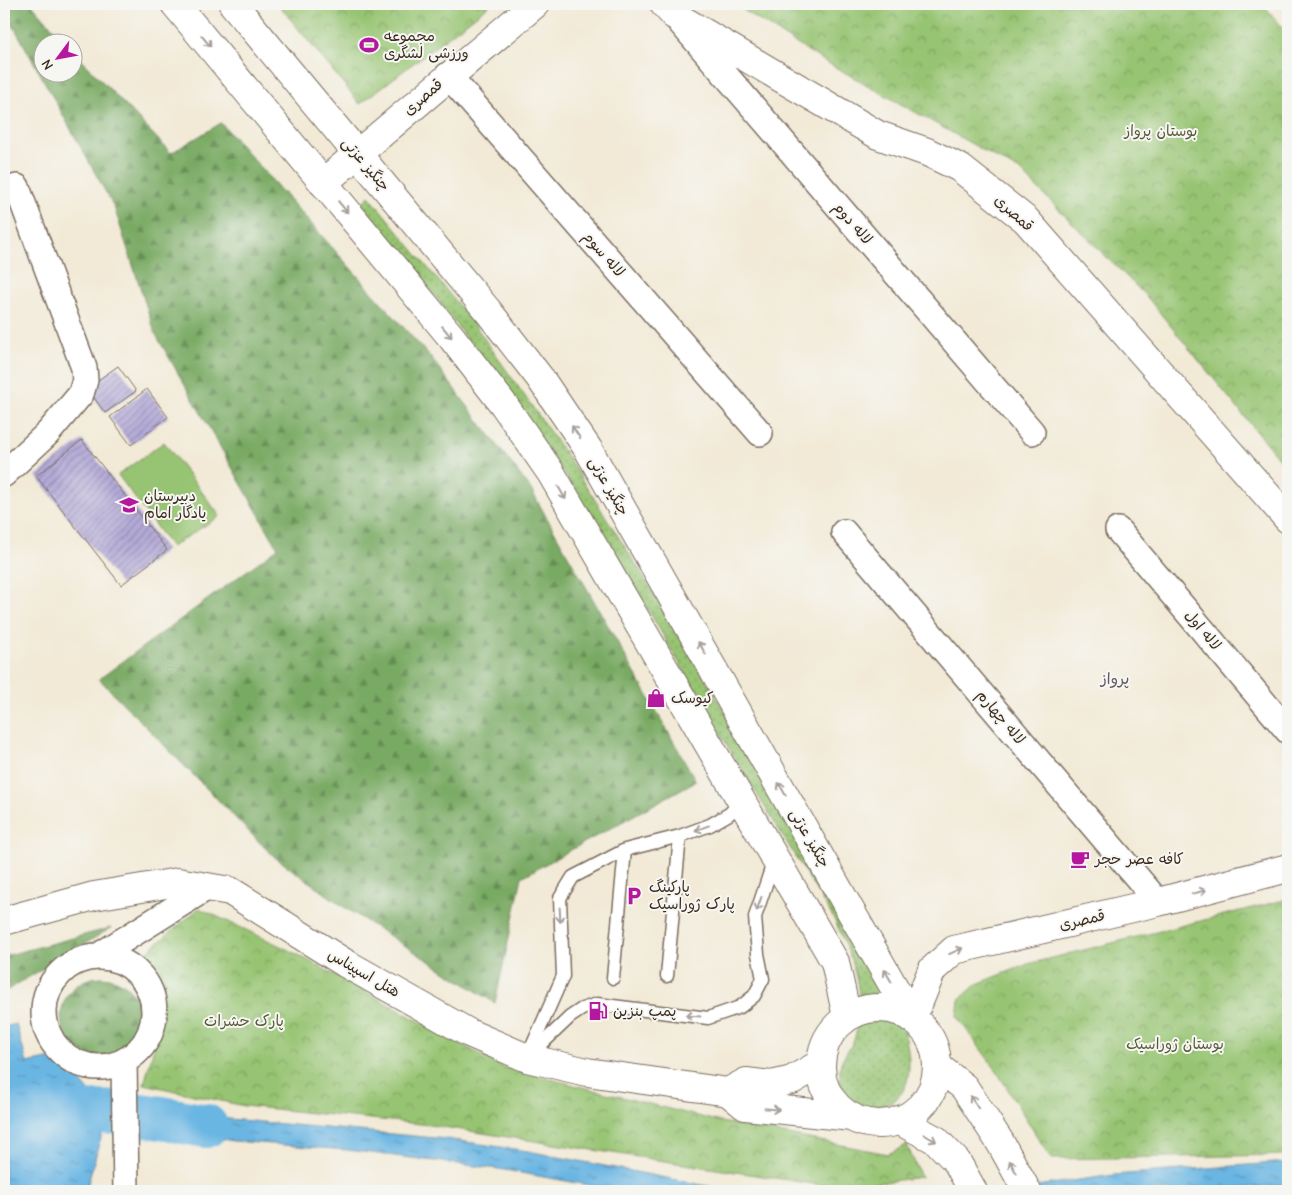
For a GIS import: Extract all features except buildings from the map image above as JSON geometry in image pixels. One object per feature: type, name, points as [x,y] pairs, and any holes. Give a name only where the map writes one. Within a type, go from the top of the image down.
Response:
[{"type":"street","points":[[175,4],[453,339],[504,404],[545,466],[835,962],[847,1017]]},
{"type":"street","name":"چنگیز عزتی","points":[[233,4],[488,311],[540,378],[588,449],[912,1019]]},
{"type":"street","name":"قمصری","points":[[323,182],[448,75],[535,4]]},
{"type":"street","name":"قمصری","points":[[669,9],[878,134],[927,152],[960,168],[1026,220],[1288,519]]},
{"type":"street","name":"لاله دوم","points":[[669,9],[1032,432]]},
{"type":"street","name":"لاله سوم","points":[[448,75],[760,433]]},
{"type":"street","points":[[4,474],[48,433],[81,394],[85,380],[84,368],[17,187]]},
{"type":"street","name":"لاله اول","points":[[1118,530],[1288,731]]},
{"type":"street","name":"لاله چهارم","points":[[844,532],[1158,902]]},
{"type":"street","name":"قمصری","points":[[912,1019],[932,970],[954,950],[1158,902],[1288,868]]},
{"type":"street","name":"هتل اسپیناس","points":[[4,921],[103,894],[178,882],[230,891],[345,963],[403,996],[469,1032],[527,1058],[587,1072],[728,1092]]},
{"type":"street","points":[[98,956],[116,959],[132,968],[145,981],[153,998],[155,1017],[150,1035],[139,1051],[124,1062],[106,1068],[88,1067],[71,1060],[57,1049],[48,1034],[44,1016],[45,998],[53,981],[65,968],[80,960],[98,956],[208,887]]},
{"type":"street","points":[[880,1007],[897,1010],[912,1019],[926,1031],[934,1048],[937,1066],[934,1083],[926,1100],[914,1112],[898,1120],[883,1124],[867,1123],[852,1117],[839,1108],[829,1095],[822,1080],[820,1064],[824,1045],[834,1028],[847,1017],[862,1010],[880,1007]]},
{"type":"street","points":[[124,1062],[126,1191]]},
{"type":"street","points":[[820,1064],[792,1080],[771,1085],[746,1082],[728,1092],[745,1106],[852,1117]]},
{"type":"street","points":[[937,1066],[964,1088],[1000,1142],[1027,1191]]},
{"type":"street","points":[[898,1120],[936,1140],[957,1162],[973,1191]]},
{"type":"lane","points":[[527,1058],[563,976],[560,898],[573,877],[625,850],[680,836],[710,825],[729,814],[742,802]]},
{"type":"lane","points":[[667,976],[680,836]]},
{"type":"lane","points":[[613,978],[625,850]]},
{"type":"lane","points":[[527,1058],[570,1017],[582,1009],[596,1004],[708,1018],[740,1006],[754,996],[764,979],[758,954],[755,917],[775,858]]},
{"type":"green space","points":[[4,4],[32,4],[56,32],[32,32],[32,59],[4,9]]},
{"type":"green space","name":"مجموعه ورزشی لشگری","points":[[278,4],[491,4],[360,104]]},
{"type":"green space","name":"بوستان پرواز","points":[[736,4],[1263,4],[1288,34],[1288,470],[1147,297],[1020,171],[819,58]]},
{"type":"green space","points":[[82,60],[171,153],[221,123],[431,358],[530,488],[696,781],[522,877],[495,1003],[344,907],[272,855],[99,679],[278,548],[155,333],[114,207],[45,82],[82,82]]},
{"type":"green space","points":[[369,196],[474,324],[569,459],[639,569],[734,727],[902,1021],[909,1058],[909,1070],[907,1082],[902,1092],[894,1100],[878,1107],[861,1106],[850,1099],[843,1091],[839,1075],[840,1065],[852,1044],[859,1020],[860,1006],[852,961],[834,919],[731,752],[619,560],[561,469],[439,301],[361,204]]},
{"type":"green space","points":[[164,442],[220,516],[171,547],[118,475]]},
{"type":"green space","name":"بوستان ژوراسیک","points":[[1288,899],[1288,1155],[1051,1159],[994,1067],[957,1017],[959,1000],[977,984],[1028,964]]},
{"type":"green space","name":"پارک حشرات","points":[[199,908],[289,950],[503,1067],[721,1122],[888,1154],[907,1145],[921,1177],[840,1188],[430,1125],[244,1106],[144,1084],[160,1025],[161,994],[137,960]]},
{"type":"green space","points":[[111,928],[4,992],[4,956]]},
{"type":"green space","points":[[101,977],[116,980],[129,989],[138,1002],[141,1017],[138,1032],[129,1045],[116,1054],[101,1057],[86,1054],[73,1045],[64,1032],[61,1017],[64,1002],[73,989],[86,980]]},
{"type":"water","points":[[16,1024],[27,1063],[58,1057],[99,1102],[115,1100],[120,1126],[103,1130],[87,1187],[72,1191],[4,1191],[4,1027]]},
{"type":"water","points":[[149,1102],[207,1117],[446,1139],[528,1151],[733,1191],[622,1191],[499,1169],[347,1150],[233,1141],[146,1126]]},
{"type":"water","points":[[1288,1162],[1288,1185],[1190,1191],[1002,1191],[1114,1175]]},
{"type":"waterway","points":[[4,1133],[66,1115],[101,1112],[136,1114],[206,1126]]},
{"type":"place","name":"مجموعه ورزشی لشگری","points":[[369,45]]},
{"type":"place","name":"دبیرستان یادگار امام","points":[[129,505]]},
{"type":"place","name":"کیوسک","points":[[656,698]]},
{"type":"place","name":"کافه عصر حجر","points":[[1080,859]]},
{"type":"place","name":"پارکینگ پارک ژوراسیک","points":[[634,896]]},
{"type":"place","name":"پمپ بنزین","points":[[598,1011]]},
{"type":"district","name":"پرواز","points":[[1115,679]]}]
